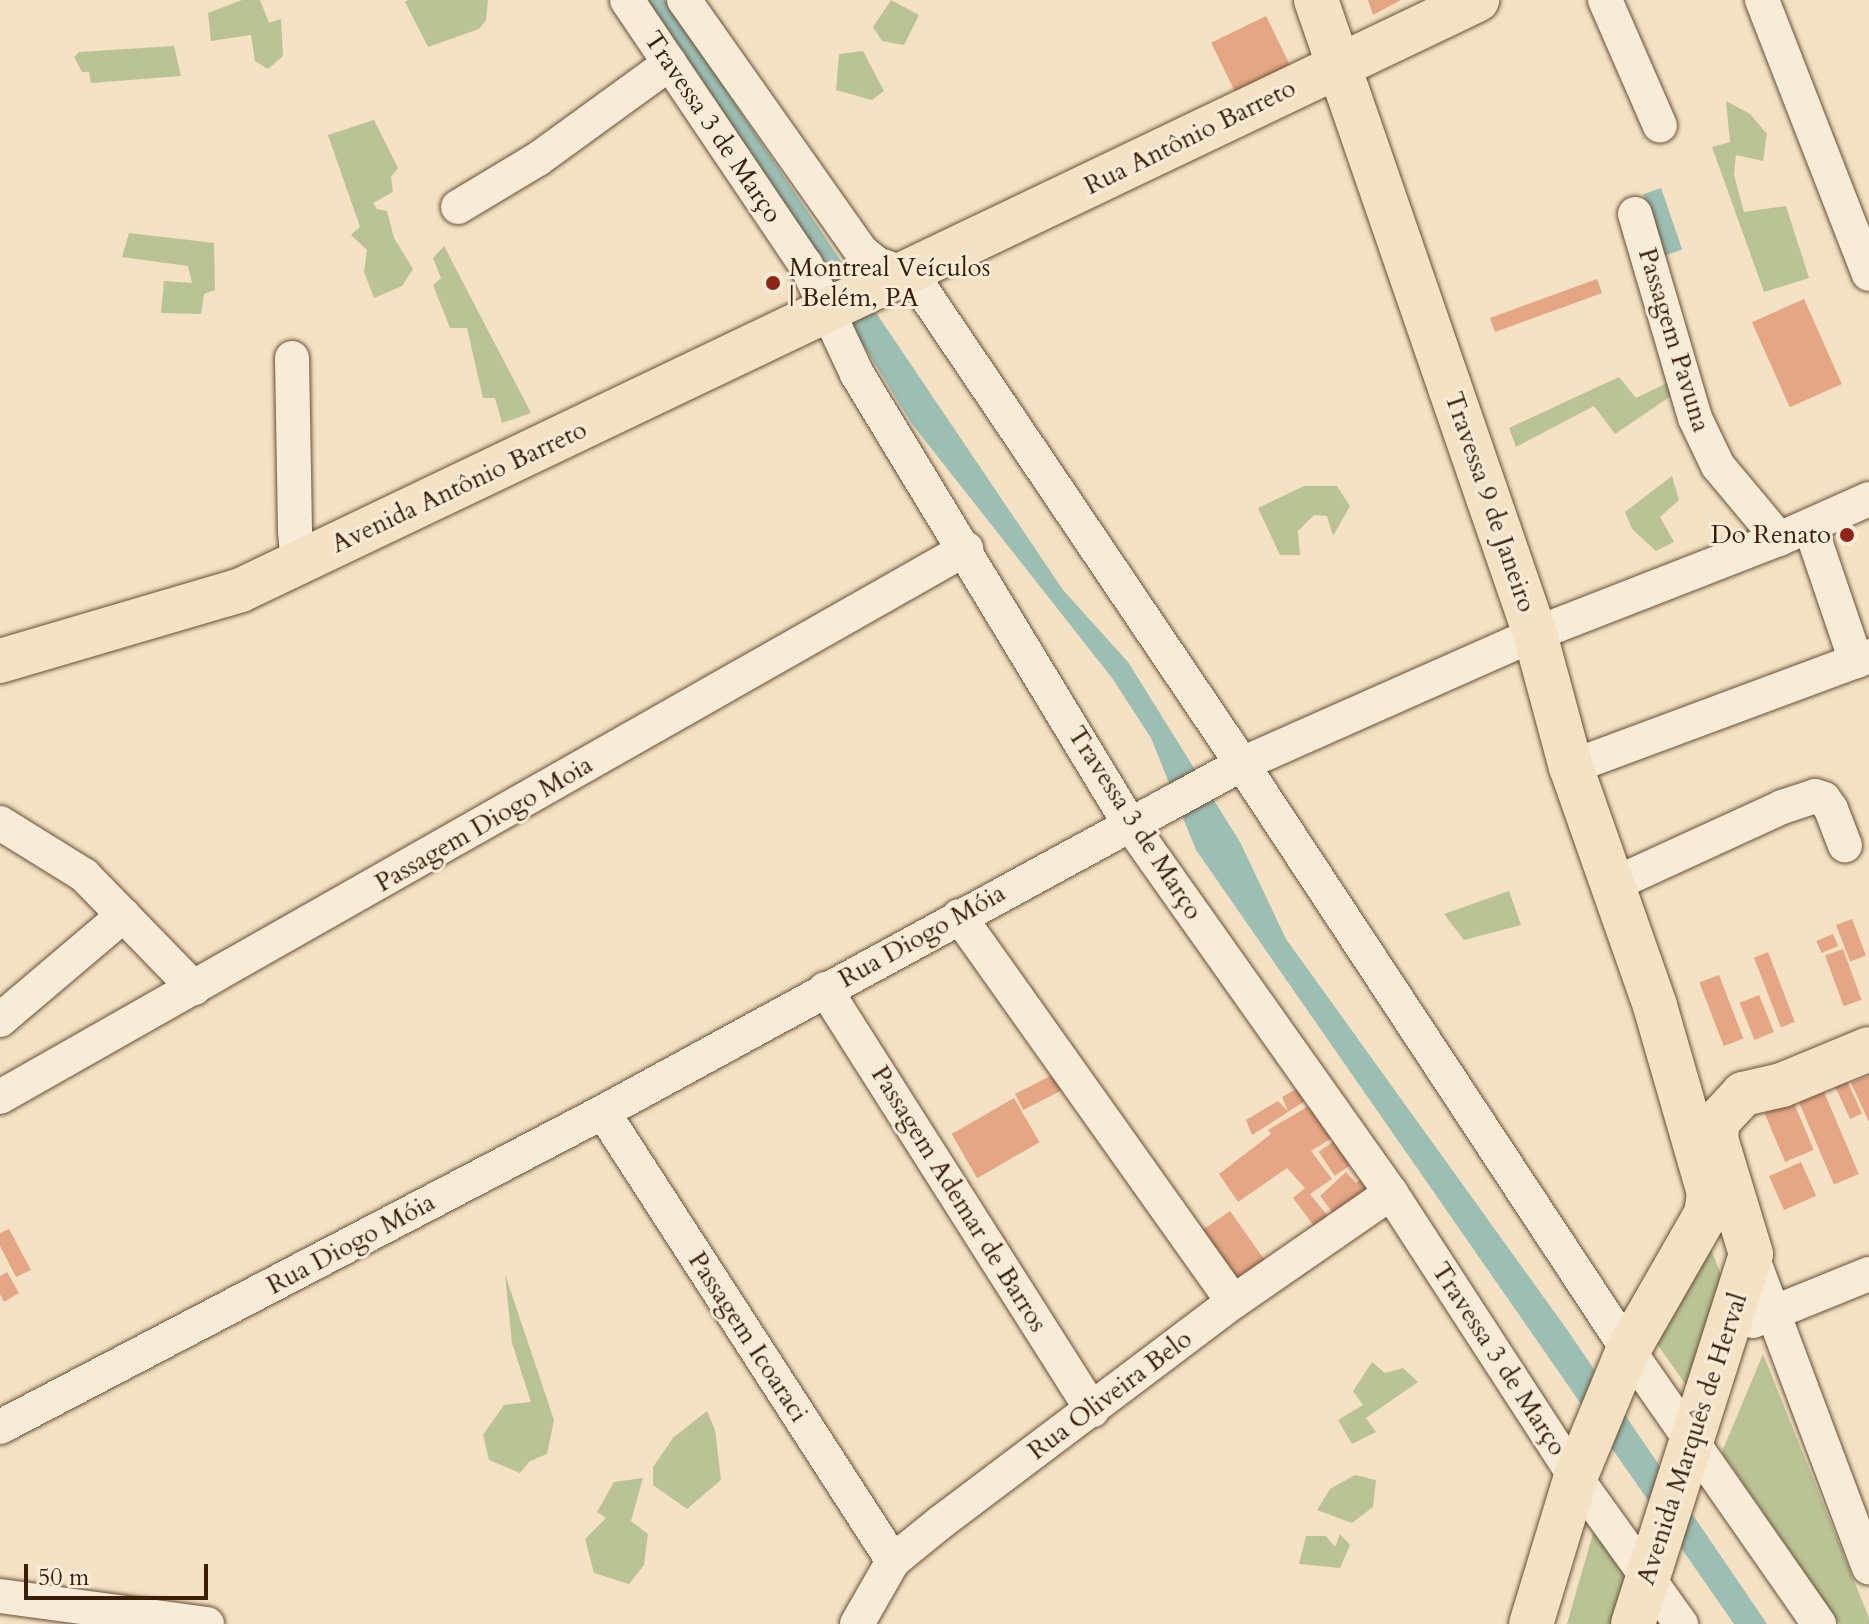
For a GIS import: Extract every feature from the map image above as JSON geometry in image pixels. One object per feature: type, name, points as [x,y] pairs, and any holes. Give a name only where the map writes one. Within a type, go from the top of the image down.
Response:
[{"type":"main road","name":"Travessa 9 de Janeiro","points":[[1316,0],[1535,634],[1571,767],[1655,1006]]},
{"type":"main road","name":"Rua Antônio Barreto","points":[[906,274],[1477,0]]},
{"type":"main road","name":"Avenida Antônio Barreto","points":[[0,661],[241,590],[906,274]]},
{"type":"main road","points":[[1531,1624],[1577,1475],[1627,1352],[1706,1214],[1709,1193],[1655,1006]]},
{"type":"main road","points":[[1655,1006],[1702,1081],[1715,1089],[1729,1090],[1782,1085]]},
{"type":"main road","points":[[1751,1254],[1716,1139],[1718,1121],[1743,1094],[1782,1085],[1869,1049]]},
{"type":"main road","name":"Avenida Marquês de Herval","points":[[1633,1624],[1751,1254]]},
{"type":"street","name":"Travessa 3 de Março","points":[[627,0],[806,265],[831,311],[857,374],[966,549],[1577,1475],[1681,1624]]},
{"type":"street","name":"Travessa 3 de Março","points":[[684,0],[862,252],[877,264],[906,274]]},
{"type":"street","points":[[1605,0],[1660,126]]},
{"type":"street","points":[[1762,0],[1869,274]]},
{"type":"street","points":[[458,207],[538,159],[670,63]]},
{"type":"street","name":"Passagem Pavuna","points":[[1635,214],[1695,418],[1718,466],[1779,539]]},
{"type":"street","points":[[906,274],[1627,1352],[1819,1624]]},
{"type":"street","points":[[292,358],[298,563]]},
{"type":"street","name":"Rua Diogo Móia","points":[[0,1427],[603,1112],[1237,767],[1535,634],[1779,539],[1869,499]]},
{"type":"street","points":[[1571,767],[1862,658],[1810,526]]},
{"type":"street","name":"Passagem Diogo Moia","points":[[0,1097],[966,549]]},
{"type":"street","points":[[1612,885],[1782,807],[1815,796],[1824,799],[1831,809],[1845,845]]},
{"type":"street","points":[[0,823],[84,875],[194,988]]},
{"type":"street","points":[[0,1020],[124,915]]},
{"type":"street","points":[[959,916],[1233,1302]]},
{"type":"street","name":"Passagem Ademar de Barros","points":[[825,989],[1092,1410]]},
{"type":"street","name":"Passagem Icoaraci","points":[[603,1112],[893,1561]]},
{"type":"street","name":"Rua Oliveira Belo","points":[[857,1624],[893,1561],[1233,1302],[1391,1193]]},
{"type":"street","points":[[1751,1254],[1869,1568]]},
{"type":"street","points":[[1727,1331],[1869,1274]]},
{"type":"street","points":[[0,1596],[207,1624]]},
{"type":"green space","points":[[242,0],[260,0],[269,23],[281,19],[283,56],[268,69],[255,61],[251,35],[211,41],[208,13]]},
{"type":"green space","points":[[488,0],[486,20],[479,29],[428,47],[405,2]]},
{"type":"green space","points":[[891,0],[919,15],[904,45],[882,41],[873,27]]},
{"type":"green space","points":[[174,46],[181,76],[91,83],[89,72],[82,72],[74,57],[79,52]]},
{"type":"green space","points":[[863,51],[884,91],[872,100],[836,90],[839,54]]},
{"type":"green space","points":[[1726,101],[1750,114],[1767,134],[1763,161],[1736,155],[1734,175],[1744,212],[1786,206],[1809,278],[1764,292],[1712,147],[1730,142]]},
{"type":"green space","points":[[374,120],[398,168],[391,177],[393,192],[373,203],[377,209],[387,211],[394,238],[413,269],[402,286],[374,298],[364,272],[367,250],[351,235],[360,227],[328,135]]},
{"type":"green space","points":[[129,233],[214,243],[215,290],[204,294],[201,314],[161,313],[164,281],[192,283],[188,266],[122,257]]},
{"type":"green space","points":[[444,246],[531,413],[502,423],[495,398],[483,398],[467,328],[450,328],[433,285],[441,278],[433,258]]},
{"type":"green space","points":[[1619,377],[1636,398],[1669,382],[1674,394],[1615,434],[1594,406],[1516,447],[1509,428]]},
{"type":"green space","points":[[1672,476],[1679,500],[1660,517],[1674,542],[1656,551],[1632,529],[1625,512]]},
{"type":"green space","points":[[1304,486],[1337,486],[1350,506],[1333,536],[1327,516],[1314,515],[1298,531],[1300,555],[1280,555],[1258,508]]},
{"type":"green space","points":[[1509,891],[1521,925],[1464,940],[1444,914]]},
{"type":"green space","points":[[1708,1242],[1723,1279],[1686,1385],[1655,1341]]},
{"type":"green space","points":[[505,1274],[554,1420],[547,1454],[530,1461],[520,1473],[489,1460],[483,1435],[504,1405],[531,1402],[512,1343]]},
{"type":"green space","points":[[1763,1354],[1869,1624],[1840,1624],[1722,1452]]},
{"type":"green space","points":[[1372,1362],[1385,1373],[1403,1368],[1418,1382],[1366,1418],[1376,1432],[1352,1444],[1338,1420],[1363,1405],[1353,1391]]},
{"type":"green space","points":[[707,1411],[715,1430],[721,1480],[687,1509],[653,1485],[653,1467],[673,1438]]},
{"type":"green space","points":[[1355,1475],[1376,1480],[1373,1507],[1352,1523],[1317,1510],[1330,1489]]},
{"type":"green space","points":[[643,1478],[631,1521],[648,1534],[644,1565],[629,1584],[594,1573],[585,1539],[606,1518],[597,1512],[614,1482]]},
{"type":"green space","points":[[1594,1530],[1639,1591],[1629,1624],[1567,1624]]},
{"type":"green space","points":[[1340,1534],[1350,1545],[1340,1568],[1299,1564],[1306,1536],[1326,1536],[1335,1547]]},
{"type":"water","points":[[639,0],[665,0],[1063,590],[1128,662],[1240,842],[1286,939],[1568,1331],[1767,1624],[1734,1624],[1196,850],[1151,738],[1112,678],[912,424],[820,275]]},
{"type":"water","points":[[1661,188],[1682,249],[1664,256],[1643,194]]},
{"type":"building","points":[[1368,0],[1401,0],[1373,15]]},
{"type":"building","points":[[1266,16],[1290,65],[1235,92],[1211,43]]},
{"type":"building","points":[[1597,279],[1602,293],[1495,332],[1490,318]]},
{"type":"building","points":[[1804,299],[1842,384],[1790,407],[1752,322]]},
{"type":"building","points":[[1852,919],[1866,955],[1850,962],[1836,925]]},
{"type":"building","points":[[1833,934],[1838,946],[1822,953],[1816,941]]},
{"type":"building","points":[[1843,949],[1861,1000],[1844,1006],[1825,955]]},
{"type":"building","points":[[1768,952],[1795,1022],[1781,1027],[1754,957]]},
{"type":"building","points":[[1719,975],[1743,1038],[1724,1046],[1699,983]]},
{"type":"building","points":[[1759,995],[1774,1032],[1755,1040],[1740,1003]]},
{"type":"building","points":[[1064,1069],[1072,1085],[1023,1110],[1015,1094]]},
{"type":"building","points":[[1869,1075],[1869,1122],[1851,1083]]},
{"type":"building","points":[[1846,1079],[1862,1113],[1850,1119],[1834,1084]]},
{"type":"building","points":[[1300,1087],[1308,1099],[1252,1135],[1246,1120],[1278,1101],[1288,1111],[1282,1097]]},
{"type":"building","points":[[1824,1092],[1859,1174],[1834,1184],[1799,1103]]},
{"type":"building","points":[[1014,1098],[1040,1142],[977,1178],[952,1134]]},
{"type":"building","points":[[1793,1101],[1814,1150],[1785,1162],[1764,1113]]},
{"type":"building","points":[[1314,1103],[1335,1136],[1311,1151],[1332,1179],[1310,1194],[1335,1225],[1321,1235],[1293,1198],[1305,1188],[1287,1168],[1238,1202],[1219,1174],[1271,1134],[1268,1130]]},
{"type":"building","points":[[1336,1140],[1352,1164],[1335,1176],[1319,1152]]},
{"type":"building","points":[[1801,1162],[1816,1196],[1784,1210],[1769,1176]]},
{"type":"building","points":[[1346,1172],[1356,1183],[1361,1179],[1374,1196],[1339,1221],[1320,1196]]},
{"type":"building","points":[[1230,1211],[1271,1269],[1238,1293],[1201,1231]]},
{"type":"building","points":[[9,1229],[31,1270],[16,1277],[0,1246],[0,1233]]},
{"type":"building","points":[[7,1272],[19,1293],[4,1302],[0,1294],[0,1276]]},
{"type":"place","name":"Montreal Veículos | Belém, PA","points":[[773,283]]},
{"type":"place","name":"Do Renato","points":[[1847,535]]}]
